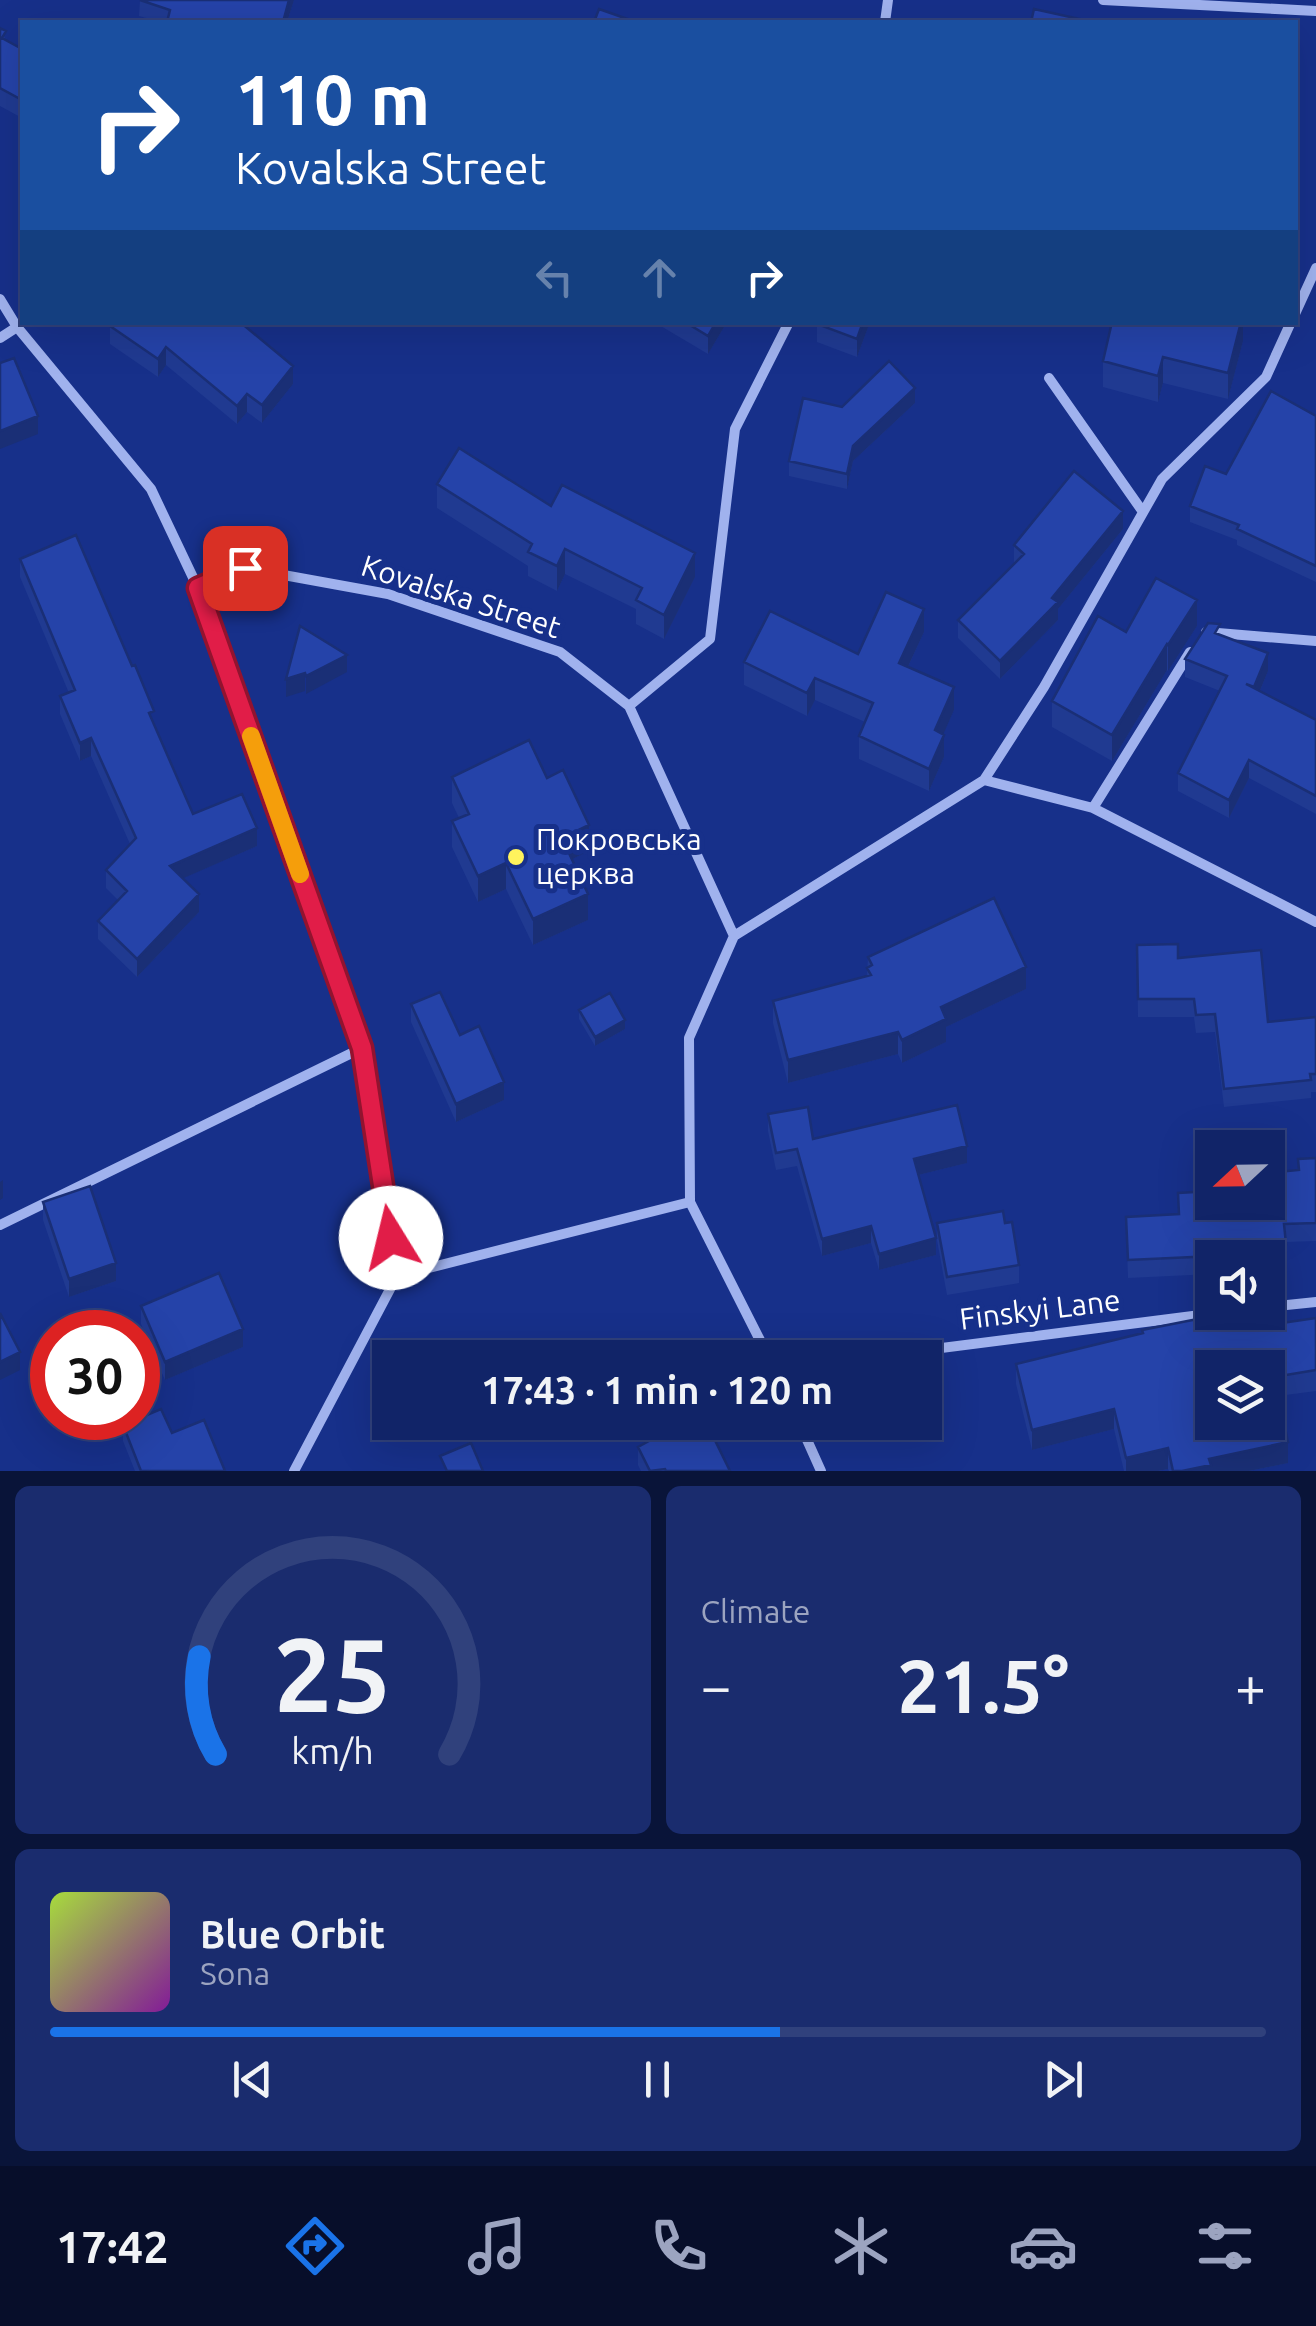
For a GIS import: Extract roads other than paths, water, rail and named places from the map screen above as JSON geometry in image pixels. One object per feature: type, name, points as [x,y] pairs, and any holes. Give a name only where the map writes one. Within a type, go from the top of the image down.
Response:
[{"type":"street","points":[[1103,0],[1316,11]]},
{"type":"street","points":[[1298,307],[1316,268]]},
{"type":"street","points":[[0,300],[17,327],[151,490],[198,588],[362,1048],[397,1276],[294,1471]]},
{"type":"street","points":[[629,706],[710,639],[735,429],[787,325]]},
{"type":"street","points":[[760,1340],[690,1202],[688,1038],[734,936],[984,780],[1044,686],[1162,479],[1266,378],[1290,325]]},
{"type":"street","points":[[0,338],[17,327]]},
{"type":"street","points":[[1049,378],[1143,512]]},
{"type":"street","name":"Kovalska Street","points":[[198,588],[245,568],[388,594],[560,652],[629,706],[734,936]]},
{"type":"street","points":[[1093,808],[1203,632],[1316,642]]},
{"type":"street","points":[[984,780],[1093,808],[1316,922]]},
{"type":"street","points":[[0,1225],[362,1048]]},
{"type":"street","points":[[397,1276],[690,1202]]},
{"type":"street","points":[[1285,1305],[1316,1302]]},
{"type":"street","name":"Finskyi Lane","points":[[942,1348],[1195,1316]]},
{"type":"street","points":[[807,1440],[820,1471]]},
{"type":"place","name":"Покровська церква","points":[[516,857]]}]
